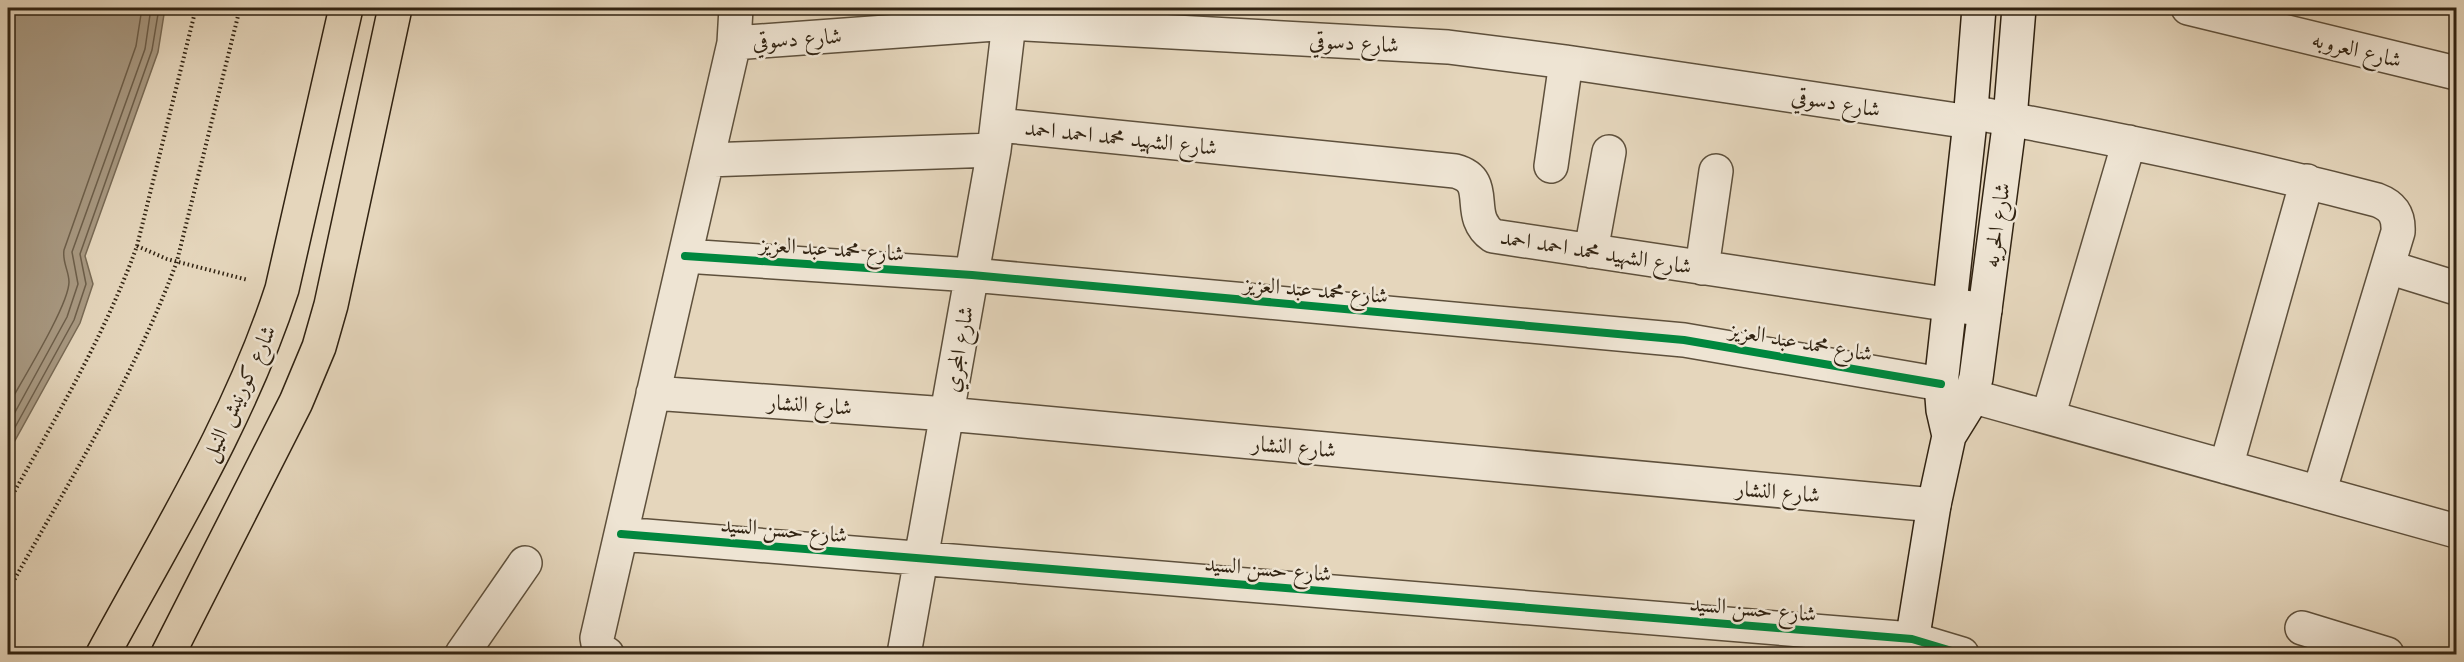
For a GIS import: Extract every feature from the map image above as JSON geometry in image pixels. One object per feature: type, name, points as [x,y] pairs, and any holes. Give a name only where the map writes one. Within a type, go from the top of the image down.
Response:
[{"type":"main road","name":"شارع كورنيش النيل","points":[[103,654],[226,426],[247,385],[268,334],[282,289],[346,8]]},
{"type":"main road","points":[[168,654],[296,402],[319,347],[332,305],[395,8]]},
{"type":"main road","points":[[268,334],[319,347]]},
{"type":"street","points":[[607,654],[599,649],[597,638],[734,43],[736,8]]},
{"type":"street","name":"شارع الحريه","points":[[1949,436],[1943,410],[1941,384],[1970,117],[1979,8]]},
{"type":"street","name":"شارع الحريه","points":[[1911,647],[1934,506],[1949,436],[1962,417],[1971,396],[1985,310],[2010,119],[2019,8]]},
{"type":"street","name":"شارع العروبه","points":[[2188,8],[2457,73]]},
{"type":"street","name":"شارع دسوقي","points":[[734,43],[1008,15],[1449,47],[1970,117],[2010,119],[2129,142],[2307,181],[2377,200],[2387,204],[2395,211],[2399,221],[2388,267]]},
{"type":"street","name":"شارع المجري","points":[[904,654],[996,137],[1008,15]]},
{"type":"street","points":[[1551,166],[1566,62]]},
{"type":"street","name":"شارع الشهيد محمد احمد احمد","points":[[707,160],[996,137],[1455,171],[1462,173],[1474,183],[1477,190],[1478,218],[1481,225],[1493,236],[1985,310]]},
{"type":"street","points":[[2048,417],[2129,142]]},
{"type":"street","points":[[1591,252],[1609,152]]},
{"type":"street","points":[[1702,268],[1716,171]]},
{"type":"street","points":[[2226,467],[2307,181]]},
{"type":"street","name":"شارع محمد عبد العزيز","points":[[685,256],[972,275],[1684,340],[1941,384]]},
{"type":"street","points":[[2319,493],[2388,267],[2457,288]]},
{"type":"street","name":"شارع النشار","points":[[653,393],[946,414],[1934,506]]},
{"type":"street","points":[[1971,396],[2457,531]]},
{"type":"street","name":"شارع حسن السيد","points":[[621,534],[921,558],[1911,647],[1962,654]]},
{"type":"street","points":[[462,654],[525,563]]},
{"type":"street","points":[[2302,628],[2387,654]]},
{"type":"path","points":[[8,503],[86,365],[106,324],[137,246],[196,8]]},
{"type":"path","points":[[8,591],[121,390],[145,342],[177,261],[240,8]]},
{"type":"path","points":[[137,246],[177,261],[282,289]]},
{"type":"water","points":[[8,8],[165,8],[158,52],[85,256],[93,284],[80,323],[8,453]]},
{"type":"cycle path","points":[[685,256],[972,275],[1684,340],[1941,384]]},
{"type":"cycle path","points":[[621,534],[1912,639],[1962,654]]}]
